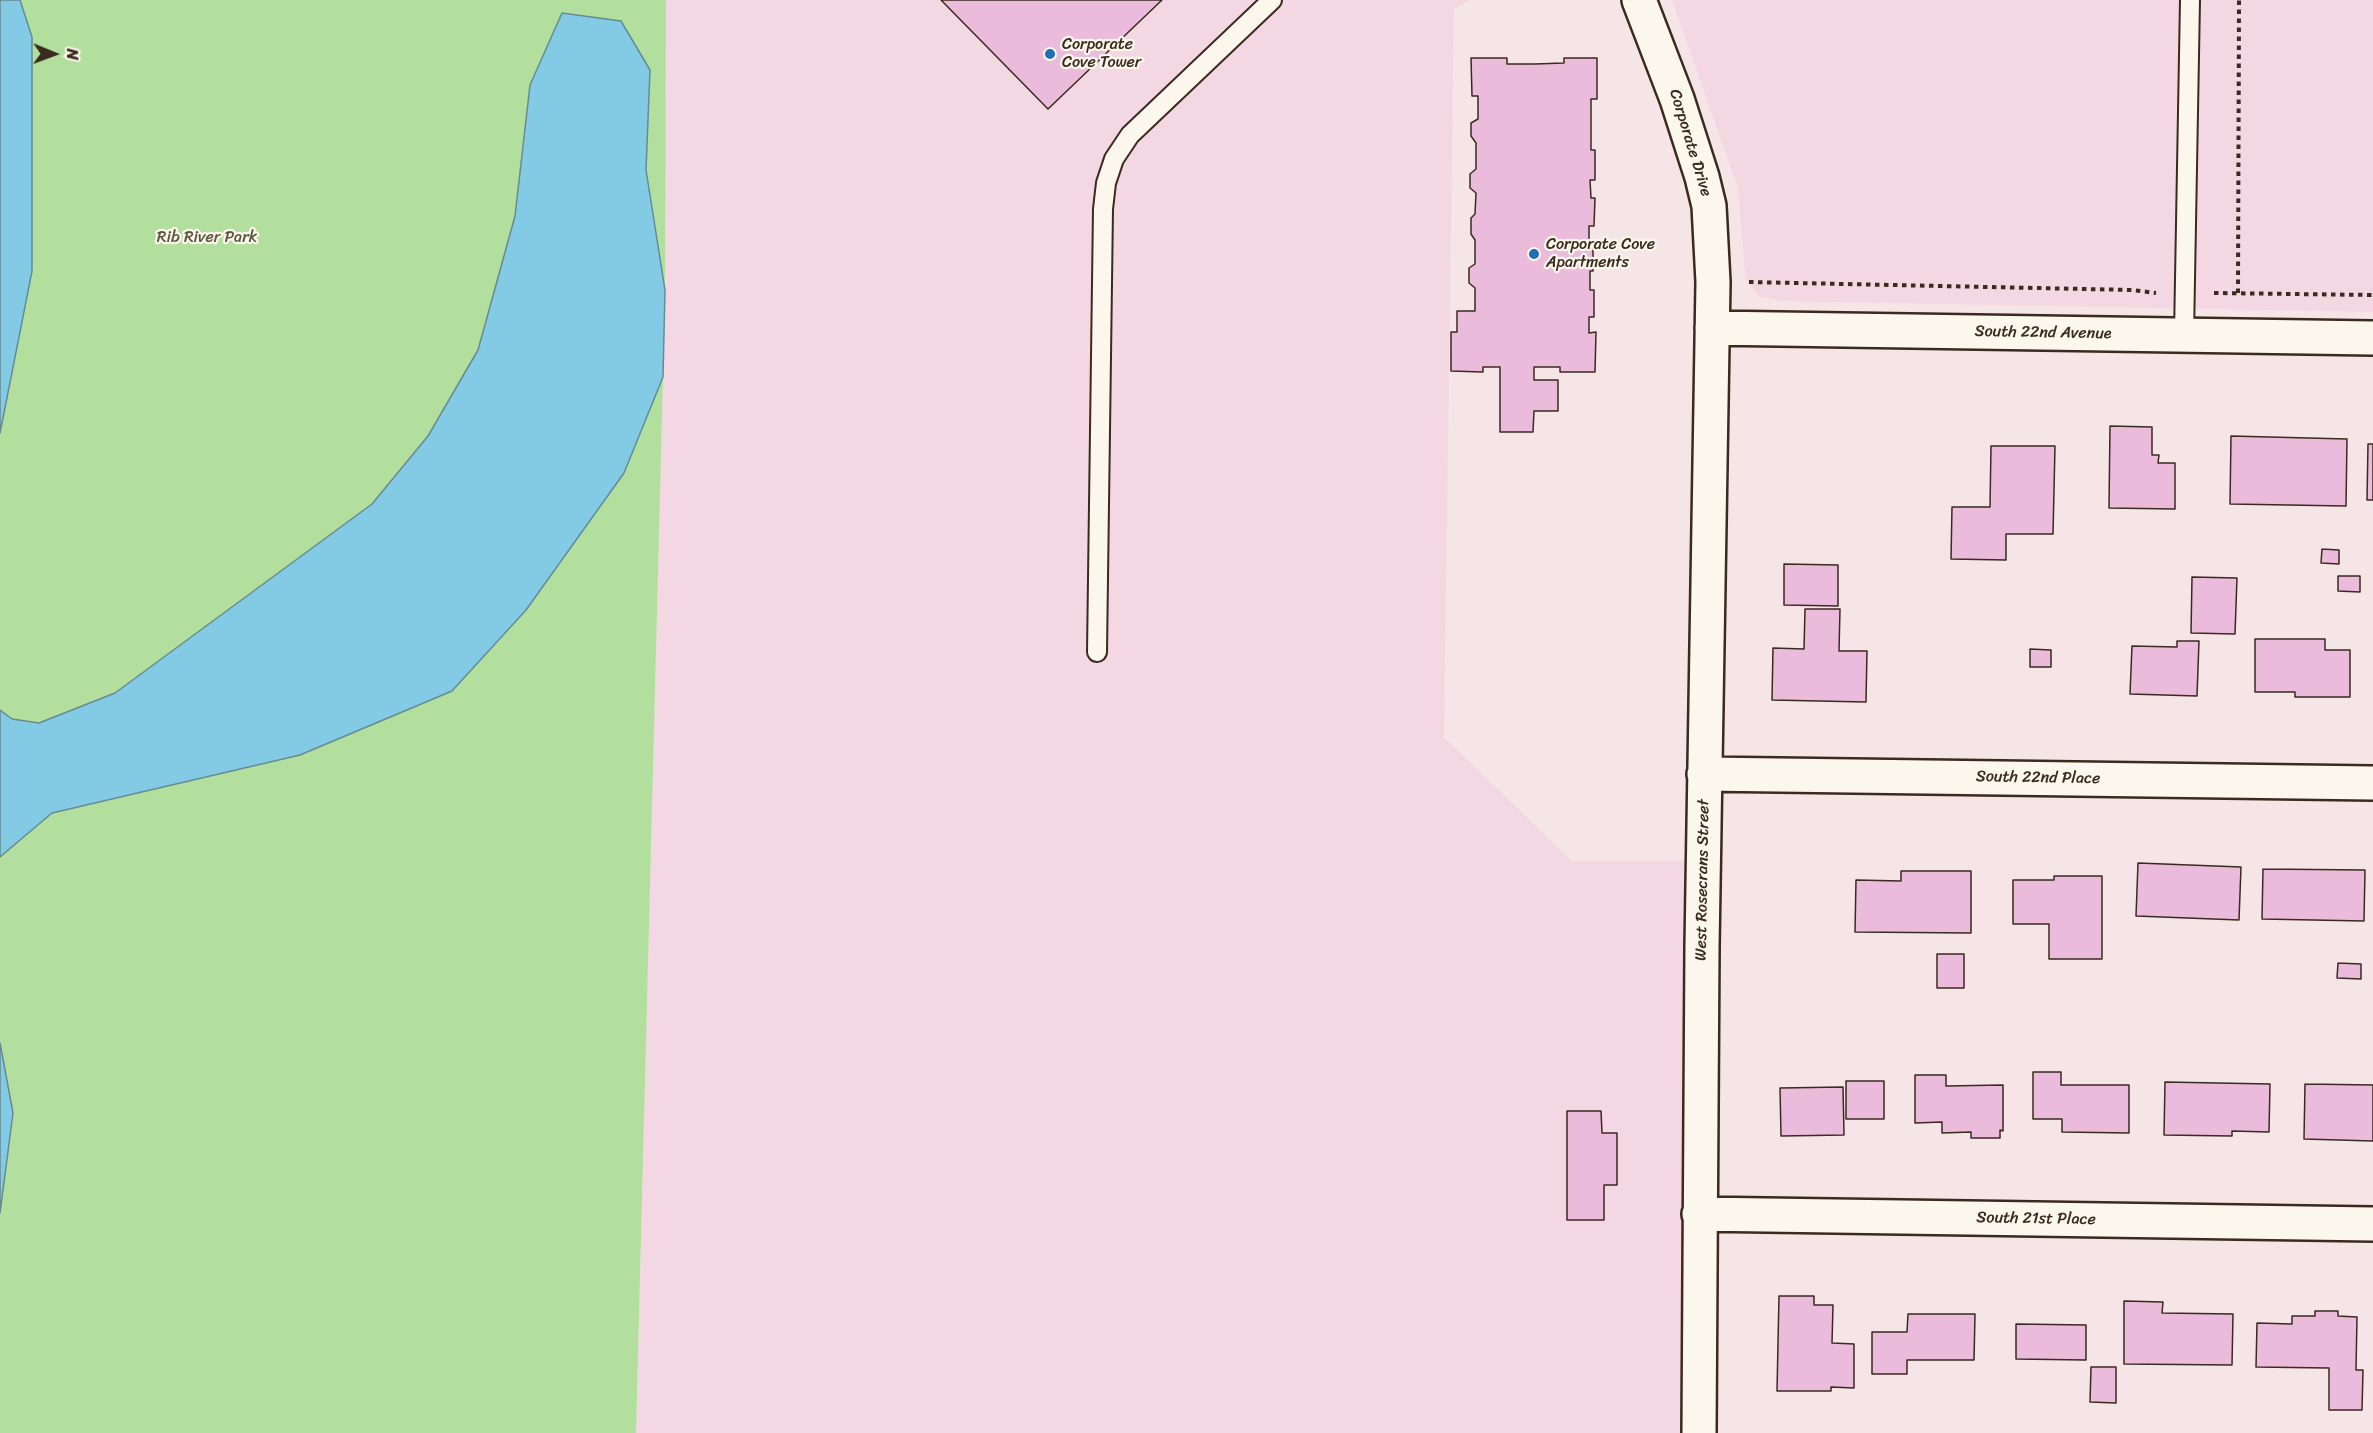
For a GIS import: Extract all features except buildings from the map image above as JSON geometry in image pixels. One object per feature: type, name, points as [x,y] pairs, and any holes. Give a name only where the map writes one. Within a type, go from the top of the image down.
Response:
[{"type":"street","name":"Corporate Drive","points":[[1639,0],[1677,99],[1709,206],[1713,282],[1712,328]]},
{"type":"street","name":"South 22nd Avenue","points":[[1712,328],[2373,338]]},
{"type":"street","name":"West Rosecrans Street","points":[[1699,1433],[1704,774],[1712,328]]},
{"type":"street","name":"South 22nd Place","points":[[1704,774],[2373,783]]},
{"type":"street","name":"South 21st Place","points":[[1700,1214],[2373,1224]]},
{"type":"lane","points":[[1097,652],[1103,209],[1106,183],[1114,159],[1130,135],[1272,0]]},
{"type":"lane","points":[[2184,335],[2190,0]]},
{"type":"path","points":[[2238,293],[2239,0]]},
{"type":"path","points":[[1713,282],[2373,294]]},
{"type":"shaded area","points":[[666,0],[1470,0],[1454,9],[1444,737],[1572,861],[1689,861],[1686,1433],[636,1433],[663,377]]},
{"type":"shaded area","points":[[1672,0],[2373,0],[2373,312],[1781,301],[1759,296],[1747,281],[1745,274],[1738,188]]},
{"type":"green space","name":"Rib River Park","points":[[0,0],[666,0],[665,290],[646,170],[650,70],[530,85],[515,216],[478,350],[428,436],[410,458],[404,711],[452,691],[624,473],[663,377],[636,1433],[0,1433]]},
{"type":"water","points":[[0,0],[20,0],[32,37],[32,271],[0,433]]},
{"type":"water","points":[[562,13],[621,21],[650,70],[646,170],[665,290],[663,377],[624,473],[526,610],[452,691],[300,755],[52,813],[0,857],[0,710],[12,719],[39,723],[115,693],[372,504],[428,436],[478,350],[515,216],[530,85]]},
{"type":"water","points":[[0,1043],[13,1113],[0,1213]]},
{"type":"place","name":"Corporate Cove Tower","points":[[1050,54]]},
{"type":"place","name":"Corporate Cove Apartments","points":[[1534,254]]}]
